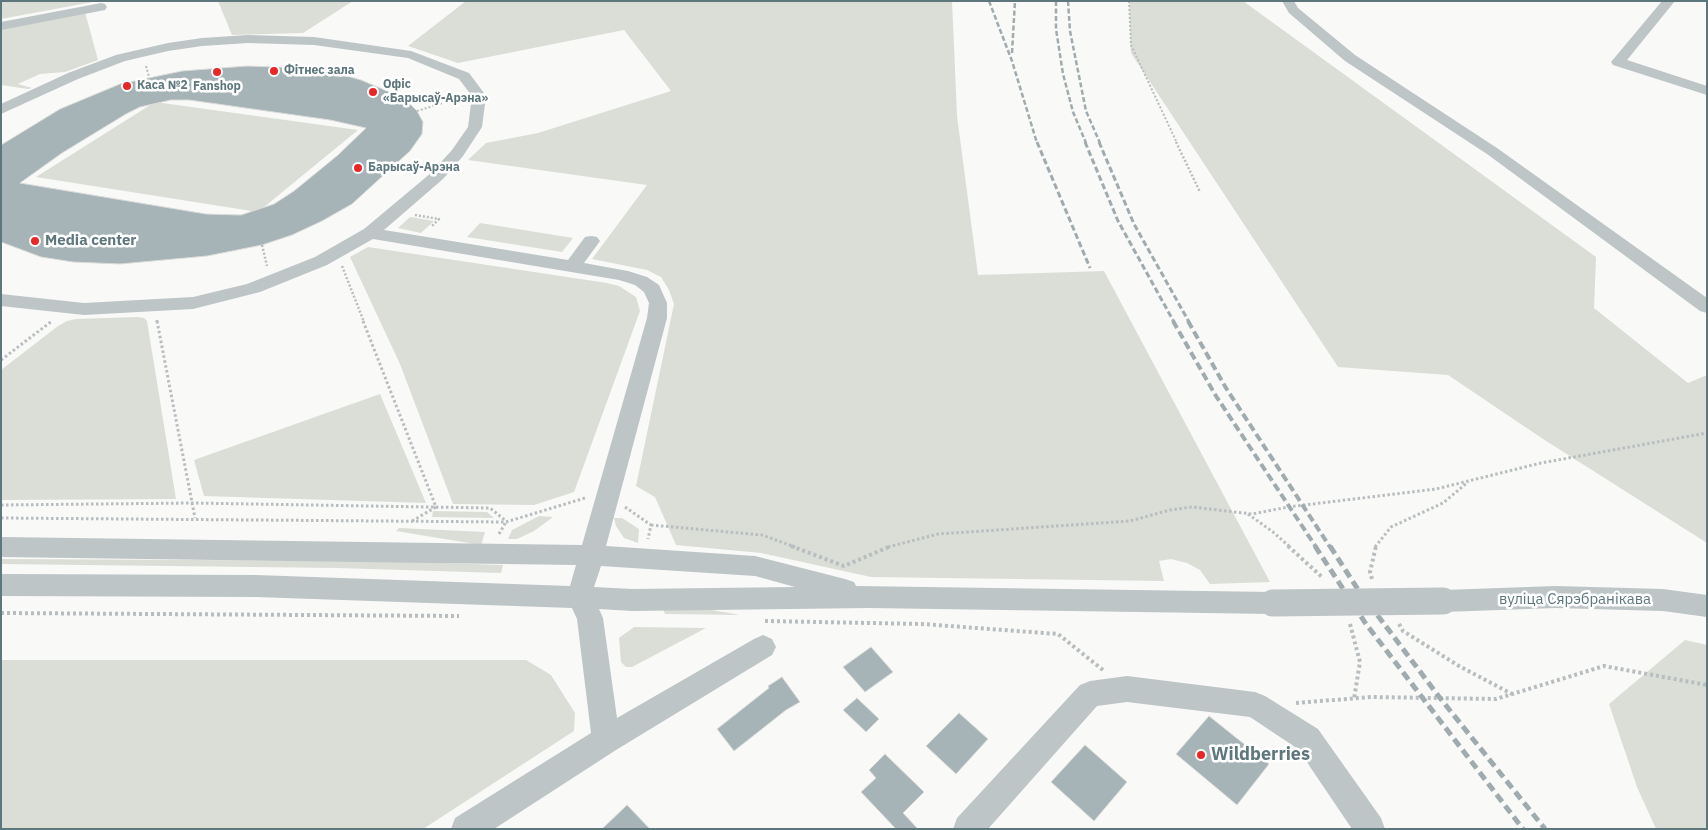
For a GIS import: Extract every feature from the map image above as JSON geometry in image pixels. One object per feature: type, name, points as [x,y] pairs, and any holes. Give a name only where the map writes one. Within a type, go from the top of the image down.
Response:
[{"type":"street","points":[[1288,1],[1293,10],[1350,58],[1492,151],[1707,307]]},
{"type":"street","points":[[1669,1],[1618,62],[1707,91]]},
{"type":"street","points":[[1,26],[101,7]]},
{"type":"street","points":[[1,110],[42,89],[95,66],[168,47],[202,42],[279,39],[346,44],[411,55],[464,76],[479,96],[475,127],[458,153],[437,176],[370,234],[321,261],[261,285],[193,304],[84,309],[1,300]]},
{"type":"street","points":[[370,234],[622,275],[641,281],[652,290],[658,304],[657,318],[593,556],[580,597],[590,618],[606,740]]},
{"type":"street","points":[[573,266],[591,242]]},
{"type":"street","points":[[1,547],[123,547],[593,556],[755,566],[869,597]]},
{"type":"street","points":[[1,585],[256,586],[632,600],[869,597]]},
{"type":"street","name":"вуліца Сярэбранікава","points":[[869,597],[1273,604],[1556,597],[1663,600],[1707,606]]},
{"type":"street","points":[[466,829],[606,740],[763,647]]},
{"type":"street","points":[[968,829],[1090,694],[1127,689],[1255,705],[1308,739],[1370,829]]},
{"type":"path","points":[[1129,1],[1131,45],[1200,192]]},
{"type":"path","points":[[147,68],[149,77]]},
{"type":"path","points":[[417,110],[466,96]]},
{"type":"path","points":[[414,215],[439,219],[426,233]]},
{"type":"path","points":[[262,245],[266,258]]},
{"type":"path","points":[[339,259],[436,507]]},
{"type":"path","points":[[156,314],[195,518]]},
{"type":"path","points":[[1,360],[53,320]]},
{"type":"path","points":[[622,504],[651,525],[762,535],[844,566],[896,544],[938,534],[1130,521],[1170,510],[1192,507],[1252,514],[1288,507],[1436,489],[1541,463],[1707,433]]},
{"type":"path","points":[[1,518],[195,518],[506,522],[585,498]]},
{"type":"path","points":[[1,505],[192,503],[490,508],[506,522]]},
{"type":"path","points":[[412,521],[436,507]]},
{"type":"path","points":[[496,539],[506,522]]},
{"type":"path","points":[[646,545],[651,525]]},
{"type":"path","points":[[1,613],[466,616]]},
{"type":"path","points":[[862,623],[922,624],[1058,634],[1127,689]]},
{"type":"path","points":[[1295,703],[1354,700],[1371,696],[1496,699],[1604,666],[1707,685]]},
{"type":"shaded area","points":[[1,1],[98,1],[1,19]]},
{"type":"shaded area","points":[[218,1],[353,1],[303,33],[232,35]]},
{"type":"shaded area","points":[[466,1],[952,1],[957,116],[978,275],[1104,271],[1270,582],[1210,584],[1200,570],[1187,563],[1171,559],[1159,561],[1164,581],[871,577],[761,553],[676,545],[655,497],[636,486],[674,304],[669,290],[661,277],[647,270],[592,259],[647,185],[468,160],[486,143],[538,133],[671,91],[624,30],[458,63],[408,46]]},
{"type":"shaded area","points":[[1129,1],[1243,1],[1596,257],[1594,308],[1688,383],[1707,375],[1707,543],[1543,439],[1448,375],[1338,367],[1131,53]]},
{"type":"shaded area","points":[[85,12],[98,60],[65,72],[40,74],[18,84],[32,88],[1,85],[1,28]]},
{"type":"shaded area","points":[[155,102],[358,130],[258,212],[36,177]]},
{"type":"shaded area","points":[[410,217],[434,221],[421,233],[398,228]]},
{"type":"shaded area","points":[[480,223],[573,238],[562,252],[467,237]]},
{"type":"shaded area","points":[[368,247],[607,283],[619,286],[636,297],[640,311],[574,492],[534,505],[453,504],[400,364],[350,257]]},
{"type":"shaded area","points":[[144,318],[147,321],[176,499],[1,500],[1,370],[67,321]]},
{"type":"shaded area","points":[[380,394],[426,503],[204,496],[194,460]]},
{"type":"shaded area","points":[[433,511],[487,512],[494,518],[432,517]]},
{"type":"shaded area","points":[[539,516],[553,517],[534,531],[517,539],[508,539],[512,530]]},
{"type":"shaded area","points":[[614,518],[622,518],[639,529],[638,543],[624,538],[616,526]]},
{"type":"shaded area","points":[[399,528],[485,532],[481,545],[396,531]]},
{"type":"shaded area","points":[[1,559],[384,561],[503,565],[501,573],[337,568],[1,564]]},
{"type":"shaded area","points":[[684,605],[740,615],[665,614],[663,609]]},
{"type":"shaded area","points":[[634,627],[706,628],[632,667],[626,667],[621,662],[619,638]]},
{"type":"shaded area","points":[[1685,640],[1707,645],[1707,829],[1656,829],[1637,787],[1609,704]]},
{"type":"shaded area","points":[[1,660],[526,660],[551,675],[575,713],[574,731],[423,829],[1,829]]},
{"type":"building","name":"Барысаў-Арэна","points":[[247,66],[304,68],[333,72],[361,80],[404,98],[417,111],[423,122],[422,134],[410,151],[352,204],[292,235],[262,245],[207,256],[120,264],[73,262],[41,257],[1,242],[1,145],[60,109],[120,84],[182,71]],"holes":[[[171,100],[189,100],[330,120],[366,128],[338,155],[294,191],[274,204],[241,215],[206,214],[20,183],[62,153],[140,107]]]},
{"type":"building","points":[[871,647],[893,672],[865,692],[843,667]]},
{"type":"building","points":[[782,677],[800,702],[786,710],[734,751],[717,729],[769,688],[768,686]]},
{"type":"building","points":[[857,698],[879,719],[866,732],[843,710]]},
{"type":"building","points":[[959,713],[988,739],[956,774],[926,746]]},
{"type":"building","points":[[1209,716],[1269,764],[1237,805],[1176,754]]},
{"type":"building","points":[[1085,745],[1127,782],[1094,821],[1051,782]]},
{"type":"building","points":[[885,754],[924,792],[903,813],[918,829],[896,829],[861,792],[876,778],[869,770]]},
{"type":"building","points":[[627,805],[650,829],[602,829]]},
{"type":"railway","points":[[989,1],[1012,61],[1037,143]]},
{"type":"railway","points":[[1012,53],[1015,1]]},
{"type":"railway","points":[[1056,1],[1056,29],[1063,74],[1073,112],[1086,143]]},
{"type":"railway","points":[[1068,1],[1070,31],[1086,111],[1100,143]]},
{"type":"railway","points":[[1037,142],[1090,268]]},
{"type":"railway","points":[[1085,142],[1118,221],[1174,322]]},
{"type":"railway","points":[[1099,142],[1134,224],[1189,322]]},
{"type":"railway","points":[[1173,321],[1216,396],[1316,547]]},
{"type":"railway","points":[[1188,321],[1226,388],[1330,547]]},
{"type":"railway","points":[[1315,546],[1366,624],[1523,829]]},
{"type":"railway","points":[[1330,546],[1357,588],[1440,698],[1545,829]]},
{"type":"place","name":"Фітнес зала","points":[[274,71]]},
{"type":"place","name":"Fanshop","points":[[217,72]]},
{"type":"place","name":"Каса №2","points":[[127,86]]},
{"type":"place","name":"Офіс «Барысаў-Арэна»","points":[[373,92]]},
{"type":"place","name":"Барысаў-Арэна","points":[[358,168]]},
{"type":"place","name":"Media center","points":[[35,241]]},
{"type":"place","name":"Wildberries","points":[[1201,755]]}]
